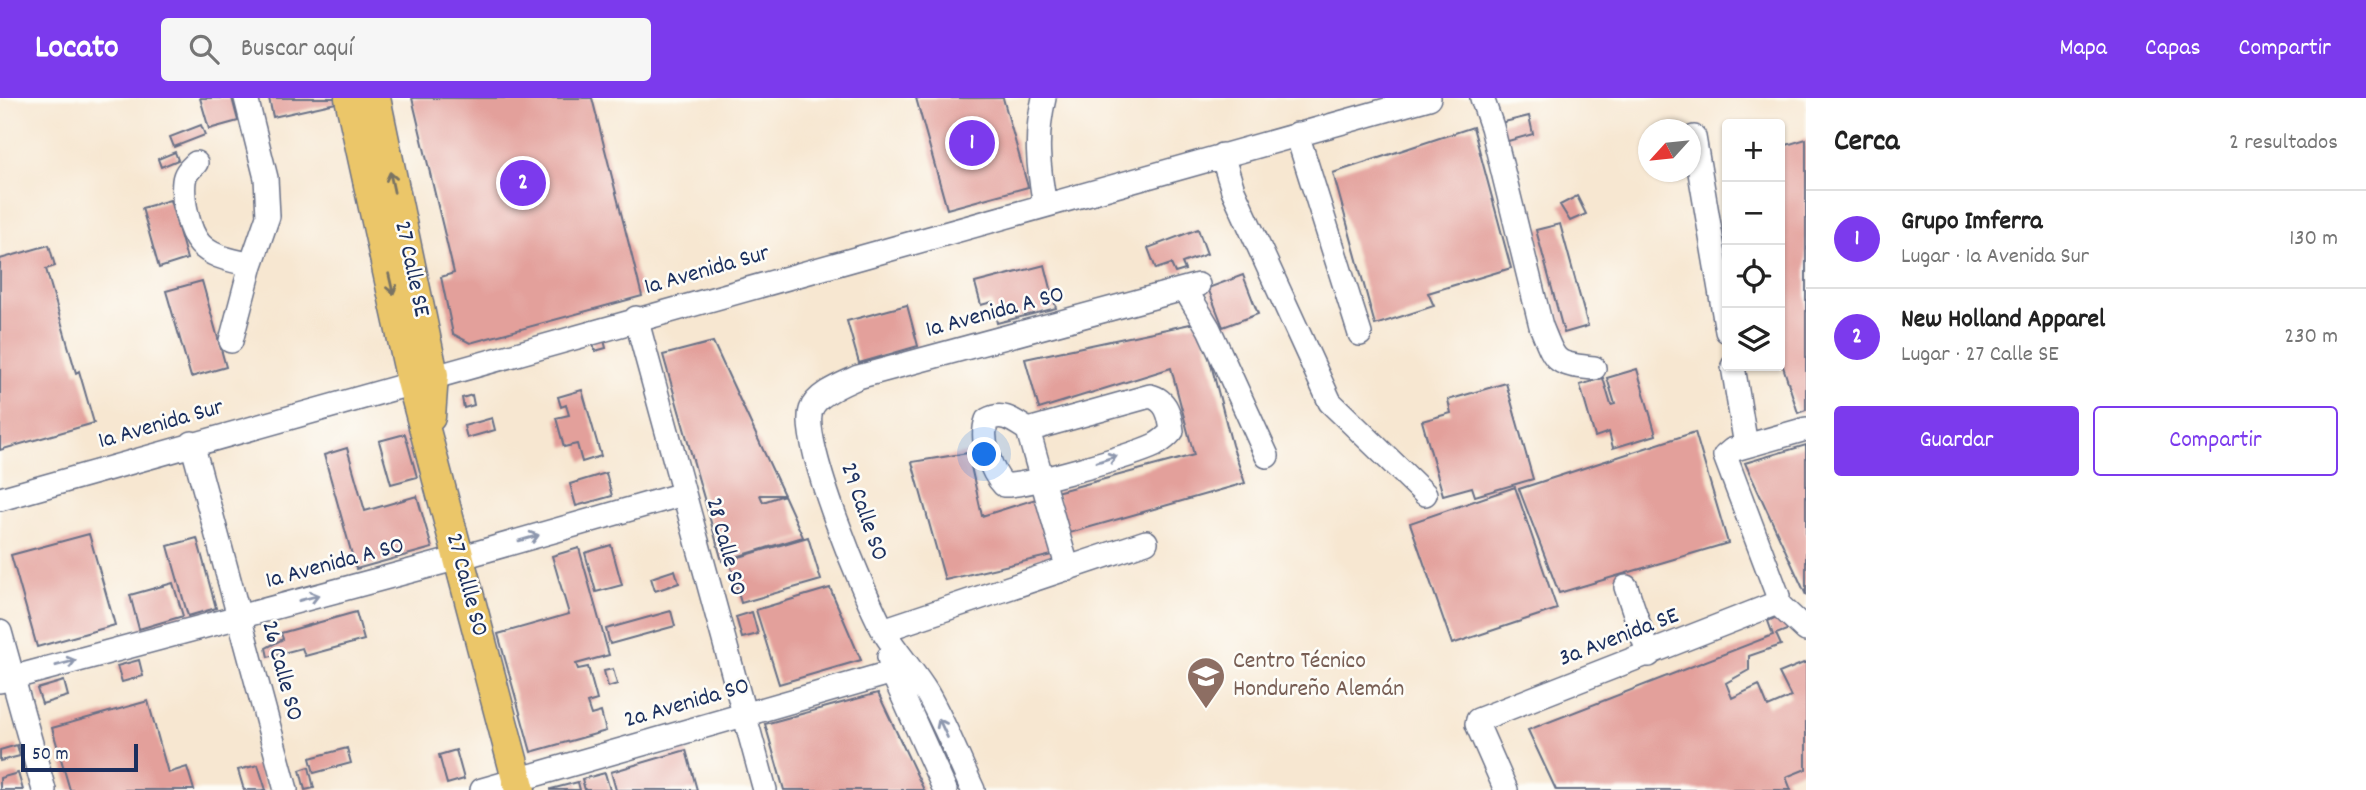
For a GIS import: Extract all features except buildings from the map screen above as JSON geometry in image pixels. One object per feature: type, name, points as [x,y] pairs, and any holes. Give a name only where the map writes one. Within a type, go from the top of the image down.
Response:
[{"type":"main road","name":"27 Calle SE","points":[[350,98],[423,378]]},
{"type":"main road","name":"27 Calle SE","points":[[374,98],[423,378],[429,442]]},
{"type":"main road","name":"27 Callle SO","points":[[429,442],[519,785]]},
{"type":"street","points":[[231,341],[251,265],[268,216],[266,178],[246,98]]},
{"type":"street","points":[[1044,98],[1038,125],[1037,160],[1045,205]]},
{"type":"street","name":"1a Avenida Sur","points":[[0,499],[636,318],[1429,98]]},
{"type":"street","points":[[1482,98],[1492,127],[1533,299],[1552,353],[1565,365],[1594,368]]},
{"type":"street","points":[[1297,134],[1360,334]]},
{"type":"street","points":[[1222,155],[1233,190],[1330,402],[1425,494]]},
{"type":"street","points":[[196,163],[187,171],[184,180],[193,233],[200,244],[215,256],[251,265]]},
{"type":"street","points":[[1701,178],[1723,308]]},
{"type":"street","name":"1a Avenida A SO","points":[[812,406],[838,386],[858,377],[1191,287],[1266,456]]},
{"type":"street","name":"28 Calle SO","points":[[636,318],[765,790]]},
{"type":"street","points":[[1733,371],[1736,450],[1779,596],[1777,603],[1806,630]]},
{"type":"street","points":[[1028,430],[1150,396],[1165,404],[1170,417],[1172,432],[1152,446],[1042,479],[1004,485],[998,479],[984,440],[987,420],[995,415],[1005,416],[1028,430],[1042,479],[1068,569]]},
{"type":"street","name":"29 Calle SO","points":[[812,406],[808,418],[825,488],[860,583],[883,630],[945,790]]},
{"type":"street","points":[[1736,450],[1806,429]]},
{"type":"street","name":"26 Calle SO","points":[[192,443],[286,790]]},
{"type":"street","name":"1a Avenida A SO","points":[[6,679],[459,558],[683,494]]},
{"type":"street","points":[[883,630],[1146,542]]},
{"type":"street","points":[[1626,587],[1649,655]]},
{"type":"street","name":"3a Avenida SE","points":[[1506,790],[1477,724],[1478,720],[1777,603]]},
{"type":"street","points":[[0,632],[6,679],[44,790]]},
{"type":"street","name":"29 Calle SO","points":[[899,670],[926,692],[973,790]]},
{"type":"street","name":"2a Avenida SO","points":[[482,790],[519,785],[899,670]]},
{"type":"place","name":"Grupo Imferra","points":[[972,143]]},
{"type":"place","name":"New Holland Apparel","points":[[523,183]]},
{"type":"place","name":"Centro Técnico Hondureño Alemán","points":[[1206,710]]}]
